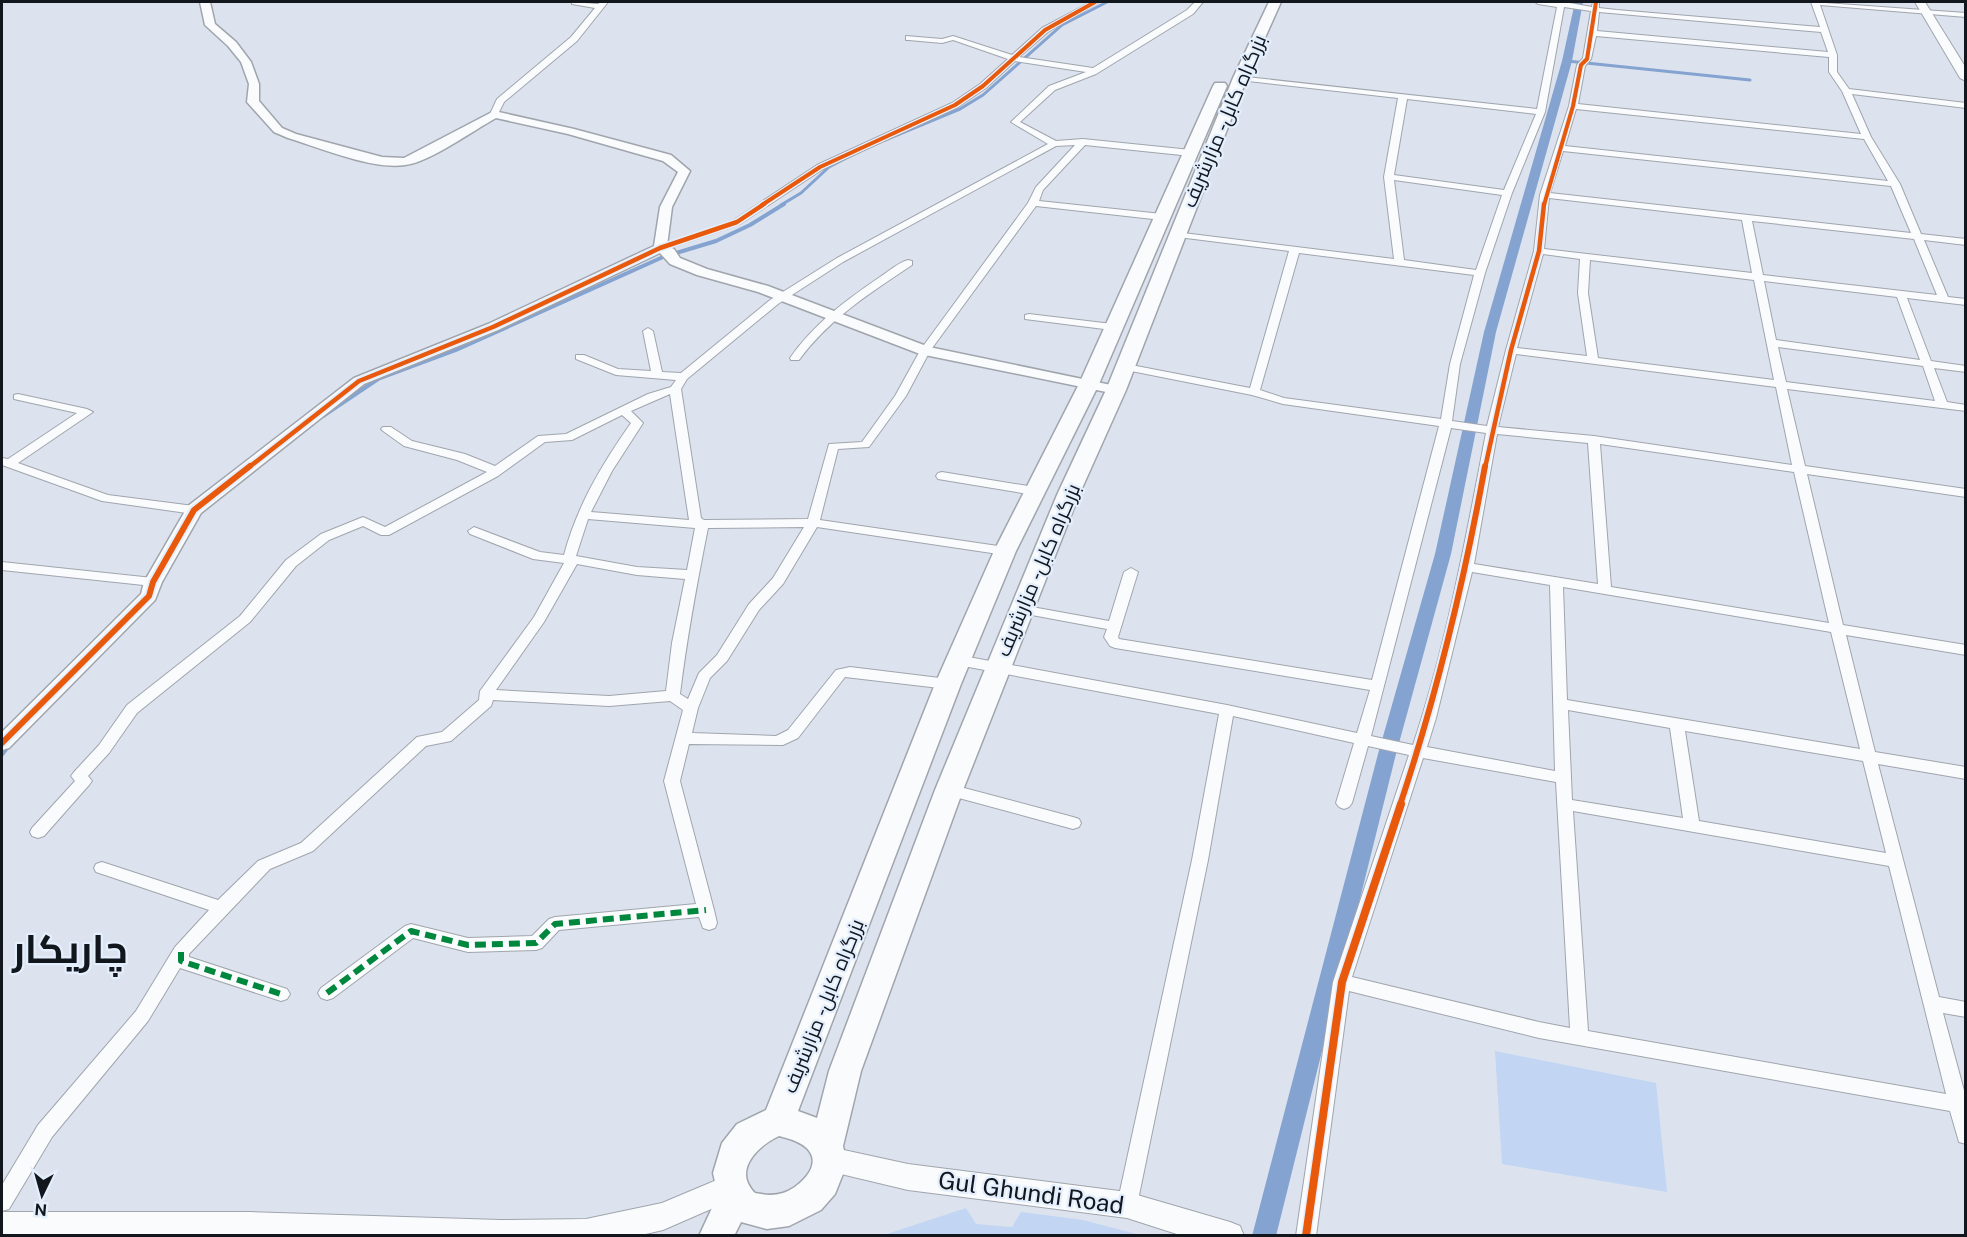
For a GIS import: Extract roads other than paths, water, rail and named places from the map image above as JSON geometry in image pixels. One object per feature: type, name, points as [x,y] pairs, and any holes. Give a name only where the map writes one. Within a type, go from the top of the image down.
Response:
[{"type":"highway","name":"بزرگراه کابل - مزارشریف","points":[[778,1120],[958,660],[1005,551],[1089,384],[1112,327],[1257,2]]},
{"type":"highway","name":"بزرگراه کابل - مزارشریف","points":[[828,1153],[845,1071],[950,790],[1068,495],[1126,367],[1240,78],[1275,2]]},
{"type":"highway","points":[[778,1120],[807,1128],[819,1136],[828,1153],[830,1176],[823,1191],[812,1204],[775,1227],[746,1208],[733,1192],[729,1170],[734,1153],[745,1138],[778,1120]]},
{"type":"highway","points":[[716,1236],[733,1192]]},
{"type":"main road","points":[[1920,2],[1929,12],[1965,78]]},
{"type":"main road","name":"Gul Ghundi Road","points":[[828,1153],[908,1177],[1127,1205],[1230,1236]]},
{"type":"main road","points":[[2,1226],[250,1226],[500,1234],[585,1233],[663,1216],[733,1192]]},
{"type":"street","points":[[205,2],[210,25],[232,44],[246,62],[254,84],[253,102],[278,130],[381,161],[405,162],[419,157],[494,114],[500,101],[574,39],[602,4]]},
{"type":"street","points":[[575,2],[602,4]]},
{"type":"street","points":[[2,743],[149,596],[153,582],[194,510],[359,381],[668,254],[737,222],[820,167],[866,145],[933,118],[955,105],[1019,60],[1045,30],[1095,2]]},
{"type":"street","points":[[1054,144],[1015,122],[1052,88],[1094,71],[1190,12],[1199,2]]},
{"type":"street","points":[[1538,2],[1824,30]]},
{"type":"street","points":[[1944,299],[1895,184],[1867,136],[1846,91],[1833,72],[1833,55],[1815,2],[1965,15]]},
{"type":"street","points":[[1344,803],[1370,740],[1378,686],[1446,423],[1455,364],[1480,273],[1507,194],[1541,112],[1564,3]]},
{"type":"street","points":[[1306,1236],[1342,982],[1429,718],[1467,567],[1485,428],[1511,350],[1539,251],[1545,195],[1593,33],[1594,6]]},
{"type":"street","points":[[1593,33],[1833,55]]},
{"type":"street","points":[[909,38],[942,41],[953,38],[1019,60],[1094,71]]},
{"type":"street","points":[[1240,78],[1541,112]]},
{"type":"street","points":[[1846,91],[1965,106]]},
{"type":"street","points":[[1399,261],[1389,177],[1403,96]]},
{"type":"street","points":[[1573,106],[1867,136]]},
{"type":"street","points":[[494,114],[667,158],[677,165],[684,171],[682,180],[669,199],[662,219],[668,254]]},
{"type":"street","points":[[38,832],[84,781],[79,776],[104,749],[132,709],[244,619],[291,563],[325,537],[363,521],[385,532],[494,473],[519,458],[542,438],[568,438],[623,410],[675,389],[683,377],[782,297],[840,260],[1054,144],[1083,142],[1191,153]]},
{"type":"street","points":[[327,993],[411,931],[468,945],[536,944],[555,924],[708,916],[672,781],[691,708],[704,676],[722,658],[754,607],[778,581],[813,523],[833,446],[865,446],[900,396],[925,351],[1033,203],[1039,189],[1083,142]]},
{"type":"street","points":[[1560,148],[1895,184]]},
{"type":"street","points":[[1389,177],[1507,194]]},
{"type":"street","points":[[1545,195],[1965,242]]},
{"type":"street","points":[[1033,203],[1162,218]]},
{"type":"street","points":[[1746,216],[1779,384],[1965,1136]]},
{"type":"street","points":[[1178,234],[1480,273]]},
{"type":"street","points":[[1254,392],[1295,248]]},
{"type":"street","points":[[1539,251],[1965,302]]},
{"type":"street","points":[[668,254],[925,351],[1116,390]]},
{"type":"street","points":[[1585,256],[1583,293],[1593,362]]},
{"type":"street","points":[[795,358],[810,335],[832,315],[908,263]]},
{"type":"street","points":[[1901,295],[1930,365],[1943,406]]},
{"type":"street","points":[[1029,317],[1112,327]]},
{"type":"street","points":[[648,332],[657,374]]},
{"type":"street","points":[[1771,343],[1965,369]]},
{"type":"street","points":[[1511,350],[1965,408]]},
{"type":"street","points":[[580,357],[616,372],[683,377]]},
{"type":"street","points":[[1126,367],[1254,392],[1283,401],[1594,440],[1965,493]]},
{"type":"street","points":[[675,389],[695,519],[702,525]]},
{"type":"street","points":[[6,462],[87,412],[18,397]]},
{"type":"street","points":[[2,1202],[45,1131],[142,1016],[181,952],[221,908],[264,865],[307,847],[422,741],[446,737],[486,702],[485,695],[539,619],[571,560],[573,539],[609,463],[637,423],[623,410]]},
{"type":"street","points":[[387,429],[408,444],[461,457],[491,469],[494,473]]},
{"type":"street","points":[[1594,440],[1605,590]]},
{"type":"street","points":[[6,462],[106,498],[194,510]]},
{"type":"street","points":[[942,476],[1034,490]]},
{"type":"street","points":[[585,514],[702,525],[813,523],[1005,551]]},
{"type":"street","points":[[673,696],[679,643],[702,525]]},
{"type":"street","points":[[474,531],[538,556],[595,562],[637,571],[694,575]]},
{"type":"street","points":[[2,566],[82,572],[153,582]]},
{"type":"street","points":[[1467,567],[1965,650]]},
{"type":"street","points":[[1131,572],[1113,626],[1111,637],[1114,643],[1378,686]]},
{"type":"street","points":[[1556,582],[1564,804],[1579,1036]]},
{"type":"street","points":[[1021,609],[1113,626]]},
{"type":"street","points":[[958,660],[1227,710],[1417,751],[1563,778]]},
{"type":"street","points":[[683,738],[778,741],[793,734],[841,673],[850,672],[948,684]]},
{"type":"street","points":[[485,695],[609,701],[673,696],[691,708]]},
{"type":"street","points":[[1560,704],[1869,754],[1965,773]]},
{"type":"street","points":[[1127,1205],[1200,860],[1227,710]]},
{"type":"street","points":[[1677,723],[1692,827]]},
{"type":"street","points":[[950,790],[1073,823]]},
{"type":"street","points":[[1564,804],[1896,861]]},
{"type":"street","points":[[102,868],[221,908]]},
{"type":"street","points":[[181,952],[181,961],[281,994]]},
{"type":"street","points":[[1342,982],[1539,1030],[1958,1104]]},
{"type":"street","points":[[1932,1003],[1965,1010]]},
{"type":"waterway","points":[[885,140],[960,109],[983,95],[1062,25],[1107,2]]},
{"type":"waterway","points":[[1264,1236],[1387,754],[1443,554],[1490,332],[1567,61],[1579,2]]},
{"type":"waterway","points":[[1567,61],[1750,80]]},
{"type":"waterway","points":[[781,205],[801,193],[829,167],[856,153]]},
{"type":"waterway","points":[[323,416],[378,379],[456,350],[663,257],[716,241],[750,225],[784,204]]},
{"type":"waterway","points":[[2,754],[9,745]]},
{"type":"district","name":"چاریکار","points":[[70,949]]}]
